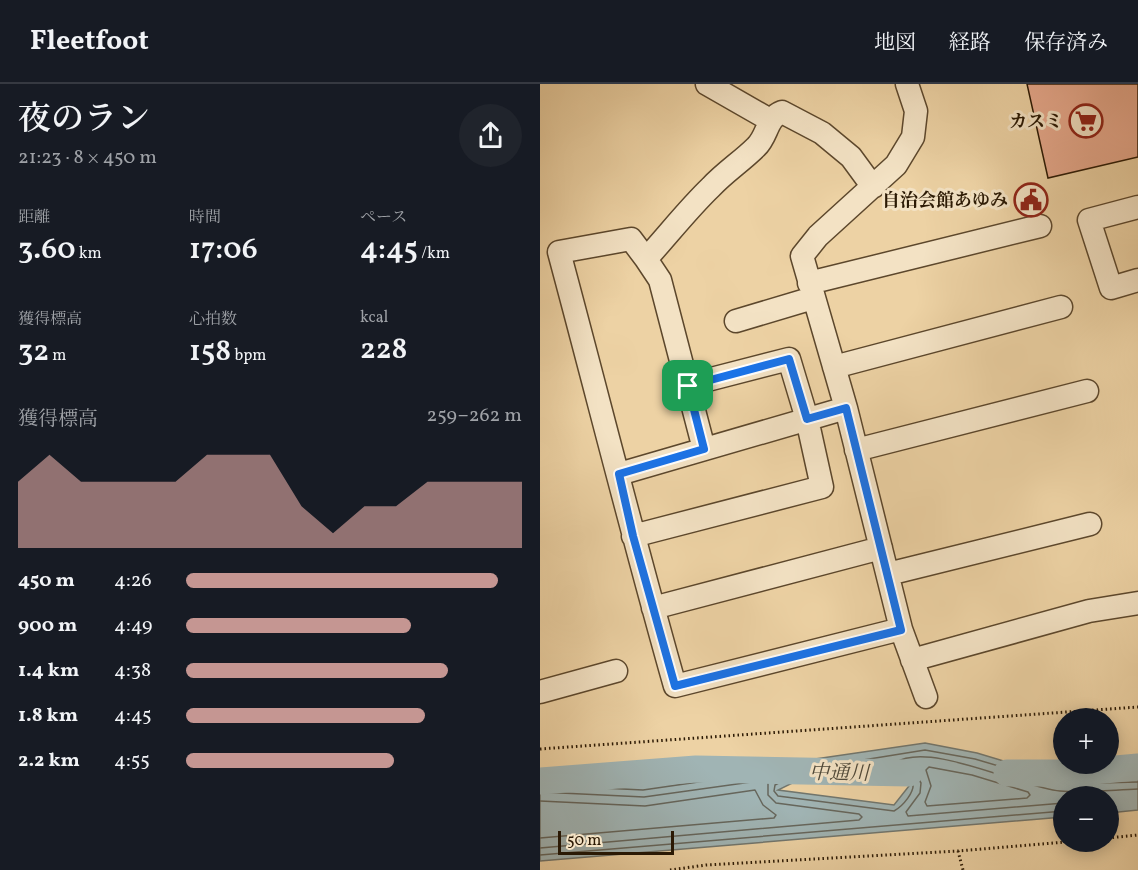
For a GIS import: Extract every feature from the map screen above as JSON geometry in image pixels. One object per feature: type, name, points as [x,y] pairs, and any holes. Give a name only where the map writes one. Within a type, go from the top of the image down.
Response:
[{"type":"street","points":[[707,84],[770,120]]},
{"type":"street","points":[[907,84],[916,111],[913,137],[896,165],[818,236],[802,256],[846,408],[901,630],[926,697]]},
{"type":"street","points":[[646,259],[711,186],[758,146],[766,133],[770,120],[774,115],[782,112],[822,133],[850,157],[873,187]]},
{"type":"street","points":[[1138,207],[1089,220],[1111,288],[1138,280]]},
{"type":"street","points":[[736,321],[811,290],[1040,226]]},
{"type":"street","points":[[704,449],[660,280],[632,239],[559,252],[619,474],[633,536],[675,686],[901,630]]},
{"type":"street","points":[[834,367],[1061,307]]},
{"type":"street","points":[[633,536],[822,487],[807,419],[789,359],[688,386]]},
{"type":"street","points":[[856,450],[1087,391]]},
{"type":"street","points":[[619,474],[846,408]]},
{"type":"street","points":[[888,574],[1090,524]]},
{"type":"street","points":[[653,608],[881,548]]},
{"type":"street","points":[[912,660],[1089,611],[1138,603]]},
{"type":"street","points":[[540,692],[616,671]]},
{"type":"path","points":[[540,749],[1138,707]]},
{"type":"path","points":[[1119,837],[1138,835]]},
{"type":"path","points":[[670,870],[706,865],[958,851],[1053,843]]},
{"type":"path","points":[[958,851],[963,870]]},
{"type":"water","points":[[925,743],[977,753],[1060,778],[1138,776],[1138,810],[1119,812],[1119,786],[1053,786],[1053,818],[540,861],[540,779],[643,784]],"holes":[[[837,761],[909,786],[894,805],[778,790]]]},
{"type":"building","name":"カスミ","points":[[1027,84],[1138,84],[1138,157],[1048,178]]},
{"type":"waterway","name":"中通川","points":[[1007,773],[1071,773],[1138,767]]},
{"type":"waterway","name":"中通川","points":[[540,781],[696,769],[909,773]]},
{"type":"place","name":"カスミ","points":[[1086,121]]},
{"type":"place","name":"自治会館あゆみ","points":[[1031,200]]},
{"type":"route","points":[[789,359],[807,419],[846,408],[901,630],[675,686],[633,536],[619,474],[704,449],[688,386],[789,359]]}]
